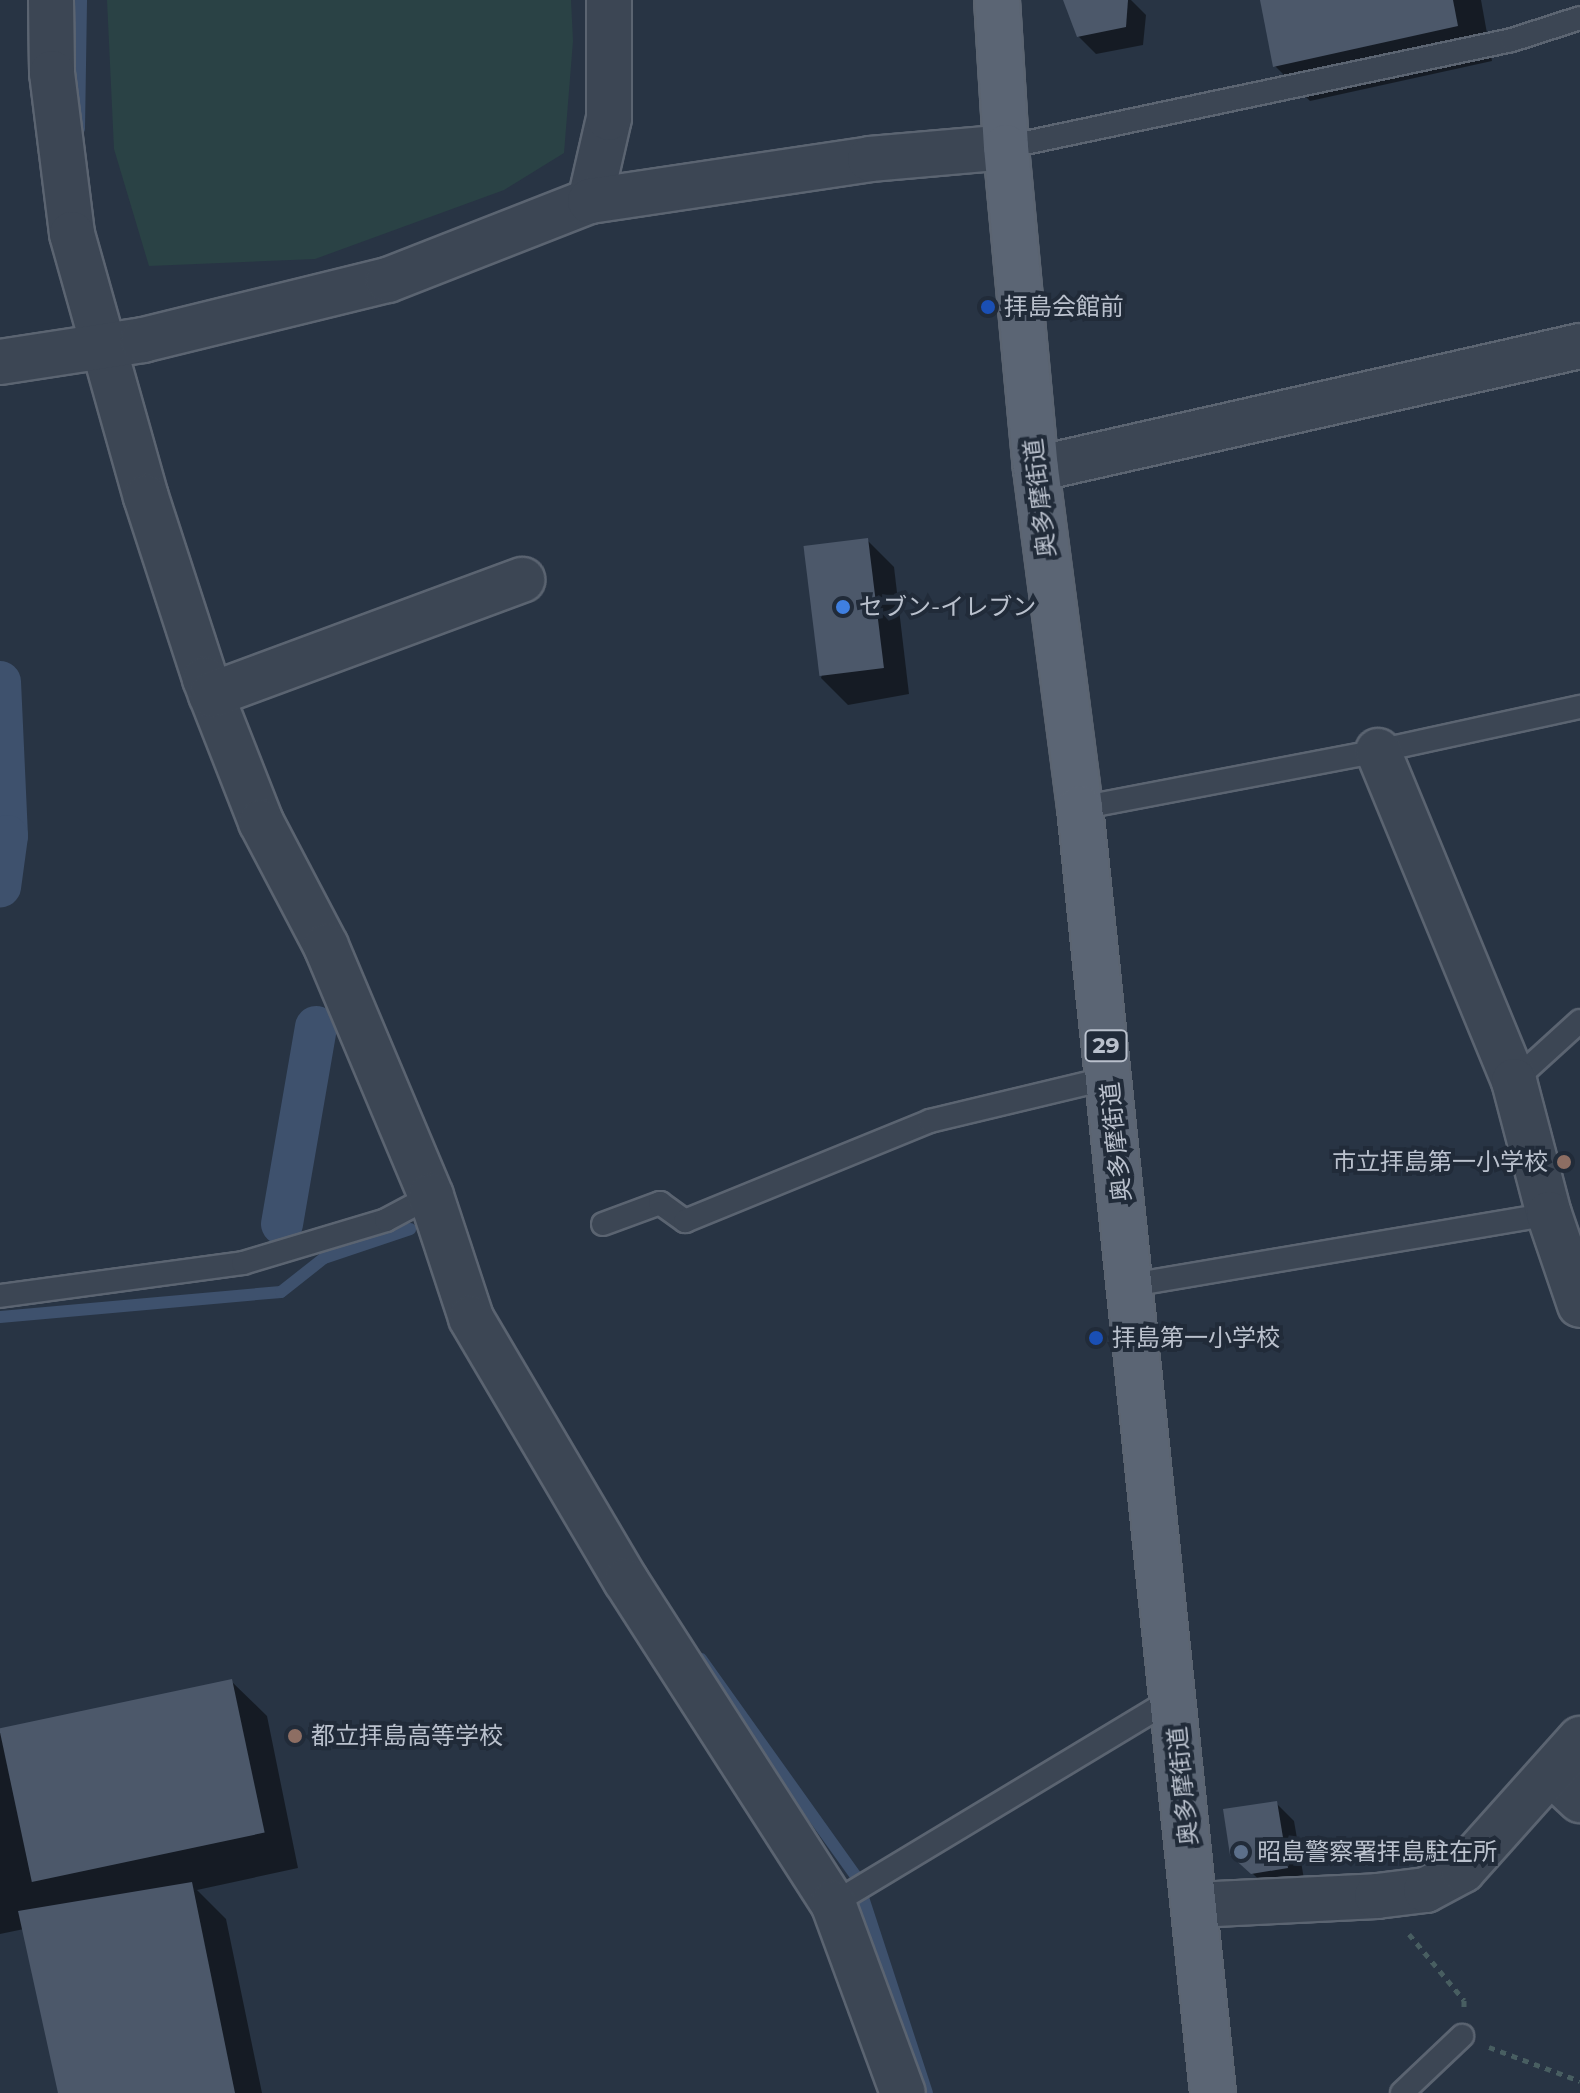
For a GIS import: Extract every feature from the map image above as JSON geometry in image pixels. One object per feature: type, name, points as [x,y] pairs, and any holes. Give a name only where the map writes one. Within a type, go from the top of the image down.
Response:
[{"type":"main road","name":"奥多摩街道","points":[[997,0],[1006,147],[1036,469],[1080,808],[1213,2093]]},
{"type":"street","points":[[51,0],[52,73],[72,234],[123,342],[146,497],[211,695],[261,822],[326,946],[431,1196],[471,1318],[626,1581],[834,1903],[903,2093]]},
{"type":"street","points":[[590,201],[609,118],[609,0]]},
{"type":"street","points":[[0,362],[123,342],[388,280],[590,201],[870,159],[1006,147]]},
{"type":"street","points":[[1036,469],[1580,346]]},
{"type":"street","points":[[211,695],[522,580]]},
{"type":"street","points":[[1378,751],[1514,1081],[1549,1214],[1580,1305]]},
{"type":"street","points":[[1195,1905],[1377,1896],[1426,1890],[1463,1870],[1566,1787],[1580,1739]]},
{"type":"lane","points":[[1006,147],[1512,40],[1580,18]]},
{"type":"lane","points":[[1080,808],[1378,751],[1580,707]]},
{"type":"lane","points":[[1514,1081],[1580,1021]]},
{"type":"lane","points":[[603,1224],[660,1203],[685,1221],[930,1121],[1109,1078]]},
{"type":"lane","points":[[0,1296],[243,1263],[386,1220],[431,1196]]},
{"type":"lane","points":[[1131,1285],[1549,1214]]},
{"type":"lane","points":[[834,1903],[1174,1698]]},
{"type":"lane","points":[[1402,2093],[1462,2036]]},
{"type":"green space","points":[[107,0],[571,0],[573,41],[564,153],[504,190],[315,259],[149,266],[114,149]]},
{"type":"building","points":[[1063,0],[1128,0],[1126,27],[1077,37]]},
{"type":"building","points":[[1260,0],[1453,0],[1458,26],[1273,67]]},
{"type":"building","name":"セブン-イレブン","points":[[868,538],[884,668],[819,676],[803,546]]},
{"type":"building","points":[[232,1679],[265,1833],[32,1882],[0,1728]]},
{"type":"building","points":[[1277,1801],[1288,1868],[1251,1874],[1230,1855],[1223,1809]]},
{"type":"building","points":[[192,1882],[235,2093],[58,2093],[18,1911]]},
{"type":"waterway","points":[[79,129],[81,0]]},
{"type":"waterway","points":[[0,682],[7,836],[0,887]]},
{"type":"waterway","points":[[282,1224],[316,1027]]},
{"type":"waterway","points":[[0,1317],[281,1292],[324,1258],[410,1229]]},
{"type":"waterway","points":[[701,1659],[856,1876],[927,2093]]},
{"type":"place","name":"拝島会館前","points":[[988,307]]},
{"type":"place","name":"セブン-イレブン","points":[[843,607]]},
{"type":"place","name":"市立拝島第一小学校","points":[[1564,1162]]},
{"type":"place","name":"拝島第一小学校","points":[[1096,1338]]},
{"type":"place","name":"都立拝島高等学校","points":[[295,1736]]},
{"type":"place","name":"昭島警察署拝島駐在所","points":[[1241,1852]]}]
